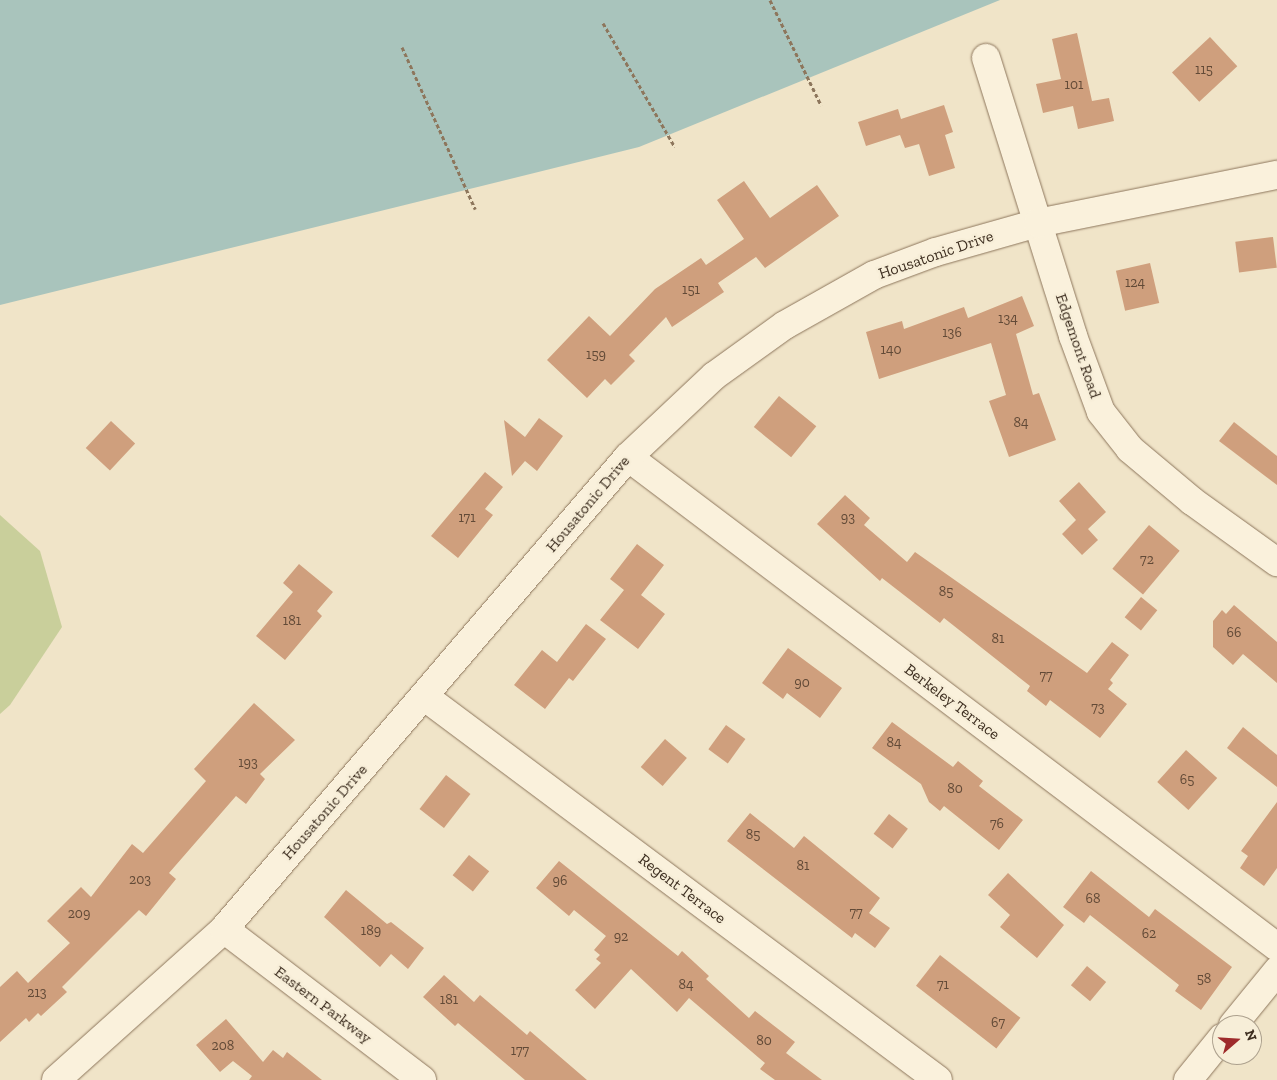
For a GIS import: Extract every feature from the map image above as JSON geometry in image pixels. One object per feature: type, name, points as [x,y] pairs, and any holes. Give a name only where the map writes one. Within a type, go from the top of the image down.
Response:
[{"type":"street","name":"Edgemont Road","points":[[986,58],[1081,360],[1101,412],[1130,449],[1151,467],[1192,501],[1277,562]]},
{"type":"street","name":"Housatonic Drive","points":[[56,1080],[224,929],[425,697],[628,457],[714,376],[786,324],[874,276],[936,252],[1038,223],[1277,175]]},
{"type":"street","name":"Berkeley Terrace","points":[[628,457],[1277,947]]},
{"type":"street","name":"Regent Terrace","points":[[425,697],[938,1080]]},
{"type":"street","name":"Eastern Parkway","points":[[224,929],[422,1080]]},
{"type":"street","points":[[1241,1015],[1277,971]]},
{"type":"street","points":[[1188,1080],[1212,1050]]},
{"type":"path","points":[[770,0],[821,105]]},
{"type":"path","points":[[603,23],[676,147]]},
{"type":"path","points":[[402,47],[475,208]]},
{"type":"green space","points":[[0,515],[40,551],[62,627],[10,705],[0,714]]},
{"type":"water","points":[[0,0],[1000,0],[639,147],[0,305]]},
{"type":"building","points":[[1077,33],[1092,101],[1109,98],[1114,121],[1078,129],[1073,106],[1043,113],[1036,84],[1061,79],[1052,39]]},
{"type":"building","points":[[1210,37],[1237,66],[1199,102],[1172,72]]},
{"type":"building","points":[[944,105],[953,132],[945,135],[955,168],[929,176],[919,144],[905,148],[900,135],[866,146],[858,122],[898,109],[901,119]]},
{"type":"building","points":[[744,181],[770,218],[817,185],[839,216],[765,268],[756,257],[718,283],[724,292],[672,327],[666,317],[629,355],[635,361],[611,385],[605,379],[587,398],[547,360],[589,316],[610,336],[655,289],[701,258],[706,265],[744,239],[717,200]]},
{"type":"building","points":[[1273,237],[1277,268],[1239,272],[1235,242]]},
{"type":"building","points":[[1150,263],[1159,303],[1125,311],[1116,271]]},
{"type":"building","points":[[1022,296],[1034,326],[1016,334],[1033,395],[1039,393],[1056,440],[1009,457],[989,401],[1006,395],[991,343],[879,379],[866,332],[902,321],[904,329],[964,307],[968,318]]},
{"type":"building","points":[[779,396],[816,426],[791,457],[754,427]]},
{"type":"building","points":[[539,418],[563,436],[537,471],[525,461],[512,476],[504,420],[525,437]]},
{"type":"building","points":[[111,421],[135,444],[110,471],[86,448]]},
{"type":"building","points":[[1234,422],[1277,456],[1277,485],[1219,441]]},
{"type":"building","points":[[485,472],[503,487],[485,509],[493,515],[458,558],[431,536]]},
{"type":"building","points":[[1079,482],[1106,512],[1088,529],[1098,540],[1082,555],[1062,534],[1076,520],[1059,501]]},
{"type":"building","points":[[845,495],[870,518],[864,525],[907,562],[915,552],[1087,673],[1112,642],[1129,655],[1110,680],[1113,683],[1108,689],[1127,704],[1100,738],[1050,700],[1046,706],[1027,691],[1030,686],[944,618],[940,623],[882,578],[880,581],[817,524]]},
{"type":"building","points":[[1149,525],[1180,551],[1143,594],[1112,569]]},
{"type":"building","points":[[637,544],[664,565],[641,595],[665,614],[638,649],[600,620],[624,590],[610,579]]},
{"type":"building","points":[[299,564],[333,592],[317,611],[322,616],[285,660],[256,636],[293,592],[283,583]]},
{"type":"building","points":[[1141,597],[1157,610],[1141,630],[1125,617]]},
{"type":"building","points":[[1234,605],[1277,642],[1277,683],[1243,654],[1233,665],[1213,647],[1213,621],[1222,610],[1226,614]]},
{"type":"building","points":[[586,624],[606,639],[573,681],[569,678],[545,709],[514,685],[542,650],[557,662]]},
{"type":"building","points":[[788,648],[842,688],[820,718],[787,693],[783,699],[762,683]]},
{"type":"building","points":[[254,703],[295,740],[260,774],[265,779],[246,804],[236,796],[169,873],[176,879],[146,916],[139,910],[62,987],[67,992],[41,1016],[38,1013],[29,1022],[26,1018],[0,1042],[0,987],[17,971],[28,983],[70,943],[47,921],[81,887],[91,897],[132,844],[143,853],[206,781],[194,769]]},
{"type":"building","points":[[892,722],[953,767],[958,761],[983,781],[979,786],[1023,820],[999,850],[944,806],[940,811],[929,802],[921,784],[872,748]]},
{"type":"building","points":[[726,725],[745,739],[728,763],[708,749]]},
{"type":"building","points":[[1243,727],[1277,755],[1277,787],[1227,748]]},
{"type":"building","points":[[665,739],[687,758],[663,786],[641,767]]},
{"type":"building","points":[[1186,750],[1217,778],[1188,810],[1157,782]]},
{"type":"building","points":[[446,775],[470,794],[444,828],[420,809]]},
{"type":"building","points":[[1277,802],[1277,868],[1264,886],[1240,868],[1248,856],[1241,851]]},
{"type":"building","points":[[750,813],[794,848],[804,836],[880,898],[869,913],[890,928],[875,948],[855,933],[852,938],[727,841]]},
{"type":"building","points":[[889,814],[908,829],[893,848],[874,834]]},
{"type":"building","points":[[469,855],[489,871],[473,892],[453,875]]},
{"type":"building","points":[[559,861],[678,956],[682,951],[709,976],[706,979],[749,1018],[755,1011],[795,1042],[786,1053],[822,1080],[775,1080],[760,1069],[765,1063],[689,998],[677,1012],[631,969],[595,1009],[575,990],[601,963],[596,959],[600,955],[594,950],[606,936],[574,910],[569,916],[536,888]]},
{"type":"building","points":[[1091,871],[1149,917],[1155,909],[1232,967],[1201,1010],[1175,991],[1179,985],[1090,915],[1084,923],[1063,907]]},
{"type":"building","points":[[1008,873],[1064,925],[1037,958],[1000,927],[1010,915],[988,895]]},
{"type":"building","points":[[346,890],[387,924],[391,922],[424,948],[408,969],[391,954],[380,967],[324,917]]},
{"type":"building","points":[[940,955],[1020,1018],[996,1049],[916,986]]},
{"type":"building","points":[[1087,966],[1106,982],[1090,1001],[1071,985]]},
{"type":"building","points":[[444,975],[474,1002],[480,995],[527,1035],[530,1031],[587,1080],[525,1080],[458,1023],[455,1026],[423,997]]},
{"type":"building","points":[[226,1019],[263,1062],[273,1050],[283,1058],[287,1052],[322,1080],[249,1080],[252,1076],[233,1061],[220,1072],[196,1045]]}]
